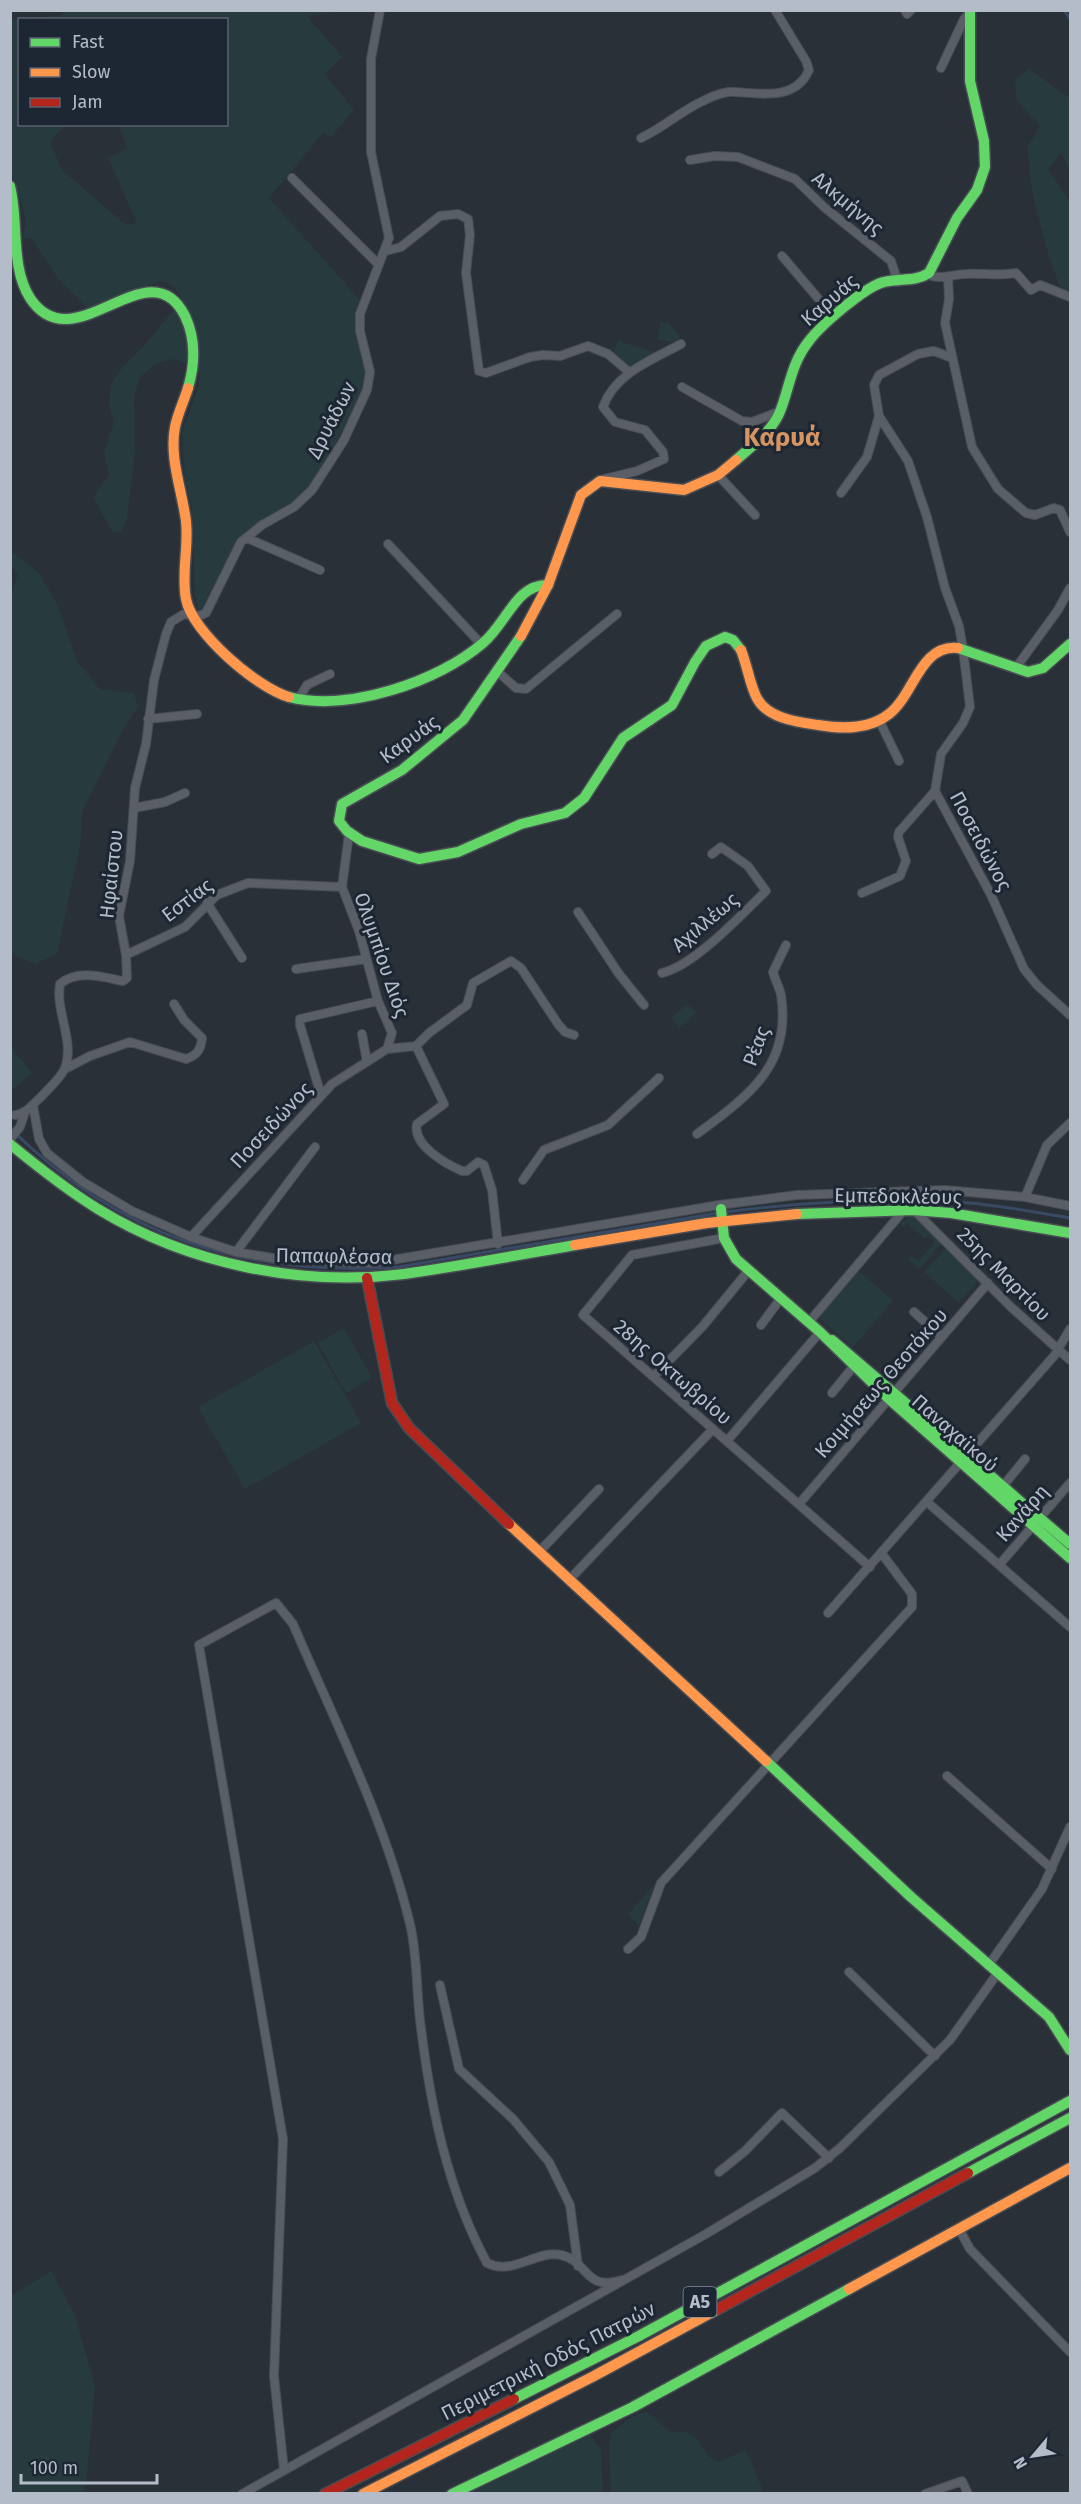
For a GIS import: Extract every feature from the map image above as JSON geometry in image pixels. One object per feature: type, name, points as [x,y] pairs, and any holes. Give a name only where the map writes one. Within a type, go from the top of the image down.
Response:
[{"type":"main road","points":[[927,274],[957,218],[979,185],[985,167],[984,141],[970,81],[970,12]]},
{"type":"main road","points":[[10,186],[14,210],[18,278],[29,298],[46,312],[62,319],[75,319],[137,294],[157,290],[171,296],[185,316],[193,344],[194,364],[190,385],[175,427],[173,448],[177,484],[186,526],[186,604],[200,626],[254,680],[275,693],[299,698],[348,699],[406,683],[449,665],[482,645],[504,624],[525,589],[534,584],[548,585]]},
{"type":"main road","name":"Καρυάς","points":[[350,834],[339,821],[342,804],[402,770],[455,728],[476,704],[498,672],[548,585],[581,495],[600,481],[684,490],[718,474],[763,437],[781,411],[788,378],[809,341],[834,317],[869,287],[927,274]]},
{"type":"main road","points":[[350,834],[366,843],[421,860],[456,851],[521,825],[573,808],[623,738],[665,712],[706,647],[724,638],[733,639],[738,644],[751,687],[762,707],[785,717],[841,728],[879,720],[900,703],[921,668],[937,650],[946,647],[963,649],[994,657],[1015,669],[1036,671],[1051,663],[1071,644]]},
{"type":"main road","name":"Παπαφλέσσα","points":[[11,1140],[48,1176],[142,1235],[200,1257],[261,1272],[367,1278],[472,1265],[723,1221]]},
{"type":"main road","points":[[721,1209],[724,1238]]},
{"type":"main road","name":"Εμπεδοκλέους","points":[[723,1221],[811,1212],[909,1210],[966,1214],[1071,1233]]},
{"type":"main road","name":"Παναχαϊκού","points":[[724,1238],[733,1256],[820,1332],[844,1348],[892,1396],[1036,1522],[1071,1545]]},
{"type":"main road","points":[[367,1278],[392,1403],[422,1442],[988,1966],[1049,2017],[1068,2040]]},
{"type":"main road","name":"Παναχαϊκού","points":[[820,1332],[853,1367],[892,1396]]},
{"type":"main road","name":"Παναχαϊκού","points":[[964,1459],[1003,1486],[1071,1558]]},
{"type":"main road","name":"Περιμετρική Οδός Πατρών","points":[[325,2493],[639,2336],[1071,2101]]},
{"type":"main road","name":"Περιμετρική Οδός Πατρών","points":[[363,2493],[594,2376],[1071,2118]]},
{"type":"main road","points":[[452,2493],[633,2407],[1071,2168]]},
{"type":"street","points":[[380,10],[371,58],[371,152],[389,234],[386,251],[401,247],[440,216],[452,213],[462,215],[468,219],[471,228],[466,273],[479,371],[486,373],[530,357],[560,356],[588,346],[608,354],[629,372]]},
{"type":"street","points":[[641,138],[705,99],[728,92],[753,95],[784,92],[805,80],[809,70],[806,61],[776,10]]},
{"type":"street","points":[[905,10],[907,14],[911,10]]},
{"type":"street","points":[[940,68],[970,12]]},
{"type":"street","name":"Αλκμήνης","points":[[690,160],[715,156],[738,157],[795,179],[824,207],[891,261],[898,282]]},
{"type":"street","points":[[292,178],[378,264]]},
{"type":"street","name":"Δρυάδων","points":[[193,615],[206,613],[233,556],[247,538],[262,525],[294,507],[312,490],[344,440],[364,399],[370,372],[360,331],[360,314],[378,264],[386,251]]},
{"type":"street","points":[[782,255],[834,317]]},
{"type":"street","points":[[927,274],[938,278],[968,273],[993,276],[1016,273],[1031,291],[1040,285],[1071,297]]},
{"type":"street","points":[[948,276],[949,299],[945,323],[972,447],[994,484],[1026,513],[1035,515],[1054,508],[1060,510],[1071,532]]},
{"type":"street","points":[[600,481],[638,471],[664,459],[663,452],[645,430],[615,422],[603,407],[609,391],[629,372],[681,344]]},
{"type":"street","points":[[841,494],[867,457],[879,416],[874,385],[879,375],[922,353],[934,351],[952,358]]},
{"type":"street","points":[[682,387],[742,421],[752,422],[781,411]]},
{"type":"street","name":"Ποσειδώνος","points":[[879,416],[908,461],[959,626],[963,649],[970,707],[963,723],[941,754],[935,790],[991,895],[1024,969],[1037,985],[1071,1015]]},
{"type":"street","points":[[718,474],[755,515]]},
{"type":"street","points":[[247,538],[320,570]]},
{"type":"street","points":[[388,544],[482,645]]},
{"type":"street","points":[[1015,669],[1058,610],[1071,588]]},
{"type":"street","name":"Ηφαίστου","points":[[65,1069],[68,1050],[58,995],[60,984],[72,976],[123,981],[127,978],[126,955],[119,916],[130,861],[134,808],[154,680],[170,625],[184,614],[193,615]]},
{"type":"street","points":[[498,672],[516,688],[526,689],[617,614]]},
{"type":"street","points":[[299,698],[307,685],[330,674]]},
{"type":"street","points":[[148,718],[197,714]]},
{"type":"street","points":[[879,720],[899,761]]},
{"type":"street","points":[[862,893],[900,876],[906,861],[898,837],[899,832],[935,790]]},
{"type":"street","points":[[134,808],[165,802],[185,793]]},
{"type":"street","name":"Ολυμπίου Διός","points":[[350,834],[342,887],[359,931],[378,1001],[392,1033],[387,1049]]},
{"type":"street","name":"Αχιλλέως","points":[[662,973],[687,960],[717,937],[766,891],[748,866],[730,853],[721,847],[712,854]]},
{"type":"street","name":"Εστίας","points":[[126,955],[185,927],[217,895],[258,881],[342,887]]},
{"type":"street","points":[[207,903],[242,958]]},
{"type":"street","points":[[578,912],[624,982],[644,1005]]},
{"type":"street","name":"Ρέας","points":[[697,1134],[744,1097],[769,1070],[782,1024],[781,994],[773,972],[786,945]]},
{"type":"street","points":[[296,969],[366,959]]},
{"type":"street","points":[[387,1049],[416,1046],[429,1033],[467,1005],[473,983],[511,961],[521,968],[554,1021],[562,1030],[574,1035]]},
{"type":"street","points":[[321,1095],[300,1019],[378,1001]]},
{"type":"street","points":[[15,1115],[25,1112],[33,1105],[65,1069],[90,1056],[130,1042],[186,1059],[195,1056],[201,1046],[202,1038],[184,1020],[174,1004]]},
{"type":"street","points":[[362,1034],[367,1062]]},
{"type":"street","points":[[416,1046],[444,1104],[417,1124],[419,1139],[435,1155],[462,1171],[467,1171],[478,1162],[484,1165],[492,1190],[498,1244]]},
{"type":"street","name":"Ποσειδώνος","points":[[191,1237],[332,1084],[387,1049]]},
{"type":"street","points":[[523,1180],[543,1151],[608,1125],[659,1078]]},
{"type":"street","points":[[33,1105],[39,1139],[47,1153],[83,1182],[132,1211],[191,1237],[236,1252],[285,1260],[374,1263],[498,1244],[719,1205],[797,1195],[945,1190],[1025,1197],[1071,1206]]},
{"type":"street","points":[[11,1140],[20,1127],[25,1112]]},
{"type":"street","points":[[1025,1197],[1047,1145],[1071,1124]]},
{"type":"street","points":[[236,1252],[315,1147]]},
{"type":"street","points":[[808,1322],[909,1210]]},
{"type":"street","name":"25ης Μαρτίου","points":[[909,1210],[1071,1360]]},
{"type":"street","name":"28ης Οκτωβρίου","points":[[724,1238],[632,1255],[583,1315],[870,1567]]},
{"type":"street","points":[[654,1376],[696,1333],[749,1270]]},
{"type":"street","name":"Κοιμήσεως Θεοτόκου","points":[[799,1504],[988,1283]]},
{"type":"street","points":[[761,1325],[781,1298]]},
{"type":"street","points":[[914,1312],[942,1336]]},
{"type":"street","points":[[828,1613],[1059,1350],[1071,1329]]},
{"type":"street","points":[[727,1441],[820,1332]]},
{"type":"street","points":[[832,1393],[853,1367]]},
{"type":"street","points":[[569,1580],[713,1429]]},
{"type":"street","points":[[1003,1486],[1025,1459]]},
{"type":"street","name":"Κανάρη","points":[[999,1565],[1071,1483]]},
{"type":"street","points":[[539,1552],[599,1489]]},
{"type":"street","points":[[927,1502],[1070,1628]]},
{"type":"street","points":[[628,1949],[641,1937],[661,1883],[912,1607],[912,1594],[882,1554]]},
{"type":"street","points":[[284,2470],[274,2376],[283,2139],[198,1645],[276,1603],[293,1624],[391,1853],[411,1927],[421,2029],[439,2137],[469,2230],[487,2263],[509,2267],[553,2254],[563,2256],[578,2266],[586,2276],[601,2283],[622,2280]]},
{"type":"street","points":[[946,1776],[1052,1869]]},
{"type":"street","points":[[988,1966],[1042,1889],[1067,1845],[1071,1827]]},
{"type":"street","points":[[849,1972],[935,2056]]},
{"type":"street","points":[[242,2493],[706,2234],[829,2158],[950,2040],[997,1974]]},
{"type":"street","points":[[440,1985],[459,2068],[513,2119],[549,2162],[570,2205],[578,2266]]},
{"type":"street","points":[[719,2172],[745,2151],[782,2113],[829,2158]]},
{"type":"street","points":[[958,2229],[970,2249],[1071,2352]]},
{"type":"street","points":[[925,2493],[962,2481],[968,2493]]},
{"type":"green space","points":[[62,10],[340,11],[307,16],[342,57],[325,74],[354,110],[331,137],[323,133],[269,198],[361,301],[359,307],[368,364],[362,399],[302,495],[241,539],[232,550],[205,608],[199,613],[195,595],[192,509],[185,480],[182,433],[199,385],[200,371],[175,359],[157,363],[140,377],[134,395],[135,452],[127,518],[122,531],[113,533],[93,497],[109,475],[104,453],[114,422],[109,405],[111,384],[122,368],[182,300],[174,287],[160,281],[89,309],[59,280],[31,238],[22,239],[26,224],[24,211],[11,174],[11,20],[18,19],[18,126],[64,126],[50,142],[62,170],[126,225],[137,223],[108,158],[127,148],[119,126],[228,126],[228,18],[32,18],[63,15]]},
{"type":"green space","points":[[1029,69],[1070,98],[1070,170],[1061,153],[1048,169],[1070,201],[1070,286],[1068,292],[1061,289],[1052,264],[1031,185],[1027,148],[1040,126],[1017,101],[1015,79]]},
{"type":"green space","points":[[660,322],[669,323],[680,337],[674,342],[658,340]]},
{"type":"green space","points":[[618,341],[658,353],[632,368],[614,352]]},
{"type":"green space","points":[[10,551],[37,571],[56,601],[77,661],[100,689],[134,693],[138,707],[124,727],[82,812],[81,840],[57,954],[35,964],[11,954],[10,597],[18,574],[11,567]]},
{"type":"green space","points":[[687,1004],[696,1013],[679,1028],[672,1017]]},
{"type":"green space","points":[[11,1047],[32,1073],[10,1091]]},
{"type":"green space","points":[[912,1215],[942,1243],[919,1269],[908,1259],[911,1255],[918,1261],[935,1242],[928,1236],[925,1239],[907,1223],[903,1227],[900,1224]]},
{"type":"green space","points":[[946,1248],[980,1279],[959,1303],[924,1272]]},
{"type":"green space","points":[[859,1271],[893,1301],[853,1347],[819,1318]]},
{"type":"green space","points":[[344,1328],[372,1378],[346,1393],[318,1343]]},
{"type":"green space","points":[[314,1341],[361,1423],[245,1489],[198,1407]]},
{"type":"green space","points":[[654,1885],[639,1926],[628,1914]]},
{"type":"green space","points":[[51,2271],[75,2315],[95,2386],[86,2485],[83,2493],[11,2493],[11,2296]]},
{"type":"green space","points":[[646,2411],[670,2432],[689,2433],[695,2437],[705,2452],[718,2462],[746,2450],[764,2493],[611,2493],[609,2444],[612,2432],[630,2418]]},
{"type":"green space","points":[[590,2435],[601,2449],[603,2493],[468,2493]]},
{"type":"waterway","points":[[1064,10],[1070,19]]},
{"type":"waterway","points":[[10,1128],[52,1166],[95,1197],[141,1223],[188,1242],[237,1256],[289,1265],[342,1268],[398,1267],[718,1213]]},
{"type":"waterway","points":[[725,1212],[812,1203],[899,1200],[985,1204],[1070,1218]]},
{"type":"traffic: fast","points":[[736,460],[762,437],[778,417],[799,357],[815,334],[844,307],[876,285],[918,278],[929,273],[957,218],[977,190],[985,167],[984,141],[970,81],[970,10]]},
{"type":"traffic: fast","points":[[10,186],[17,258],[24,286],[30,298],[48,315],[68,319],[89,314],[132,296],[152,292],[170,297],[185,316],[193,343],[193,361],[188,388]]},
{"type":"traffic: fast","points":[[289,697],[312,701],[364,697],[417,681],[464,657],[491,635],[512,606],[528,591],[537,586],[548,585]]},
{"type":"traffic: fast","points":[[521,636],[463,720],[402,770],[342,804],[339,821],[347,831],[362,841],[419,859],[458,852],[521,824],[565,813],[584,798],[623,738],[672,705],[706,646],[725,637],[733,640],[741,650]]},
{"type":"traffic: fast","points":[[958,648],[1028,672],[1043,668],[1070,644]]},
{"type":"traffic: fast","points":[[10,1144],[75,1194],[133,1228],[207,1257],[285,1274],[325,1277],[404,1274],[575,1245]]},
{"type":"traffic: fast","points":[[721,1209],[724,1238],[736,1259],[820,1332],[889,1399],[1070,1558]]},
{"type":"traffic: fast","points":[[797,1214],[914,1210],[951,1213],[1070,1233]]},
{"type":"traffic: fast","points":[[832,1340],[1070,1544]]},
{"type":"traffic: fast","points":[[766,1761],[911,1897],[1049,2017],[1070,2050]]},
{"type":"traffic: fast","points":[[514,2399],[639,2336],[1070,2101]]},
{"type":"traffic: fast","points":[[968,2173],[1070,2118]]},
{"type":"traffic: fast","points":[[452,2494],[633,2407],[849,2289]]},
{"type":"traffic: slow","points":[[188,388],[176,422],[174,439],[175,462],[186,521],[184,580],[186,599],[200,627],[228,657],[260,683],[289,697]]},
{"type":"traffic: slow","points":[[521,636],[548,585],[581,495],[600,481],[684,490],[718,475],[736,460]]},
{"type":"traffic: slow","points":[[741,650],[755,694],[759,702],[773,714],[800,722],[855,727],[873,723],[889,714],[898,706],[926,662],[945,649],[958,648]]},
{"type":"traffic: slow","points":[[575,1245],[707,1223],[797,1214]]},
{"type":"traffic: slow","points":[[509,1524],[766,1761]]},
{"type":"traffic: slow","points":[[849,2289],[1070,2168]]},
{"type":"traffic: slow","points":[[363,2494],[594,2376],[716,2310]]},
{"type":"traffic: jam","points":[[367,1278],[392,1403],[409,1428],[509,1524]]},
{"type":"traffic: jam","points":[[716,2310],[968,2173]]},
{"type":"traffic: jam","points":[[325,2494],[514,2399]]},
{"type":"district","name":"Καρυά","points":[[782,437]]}]
